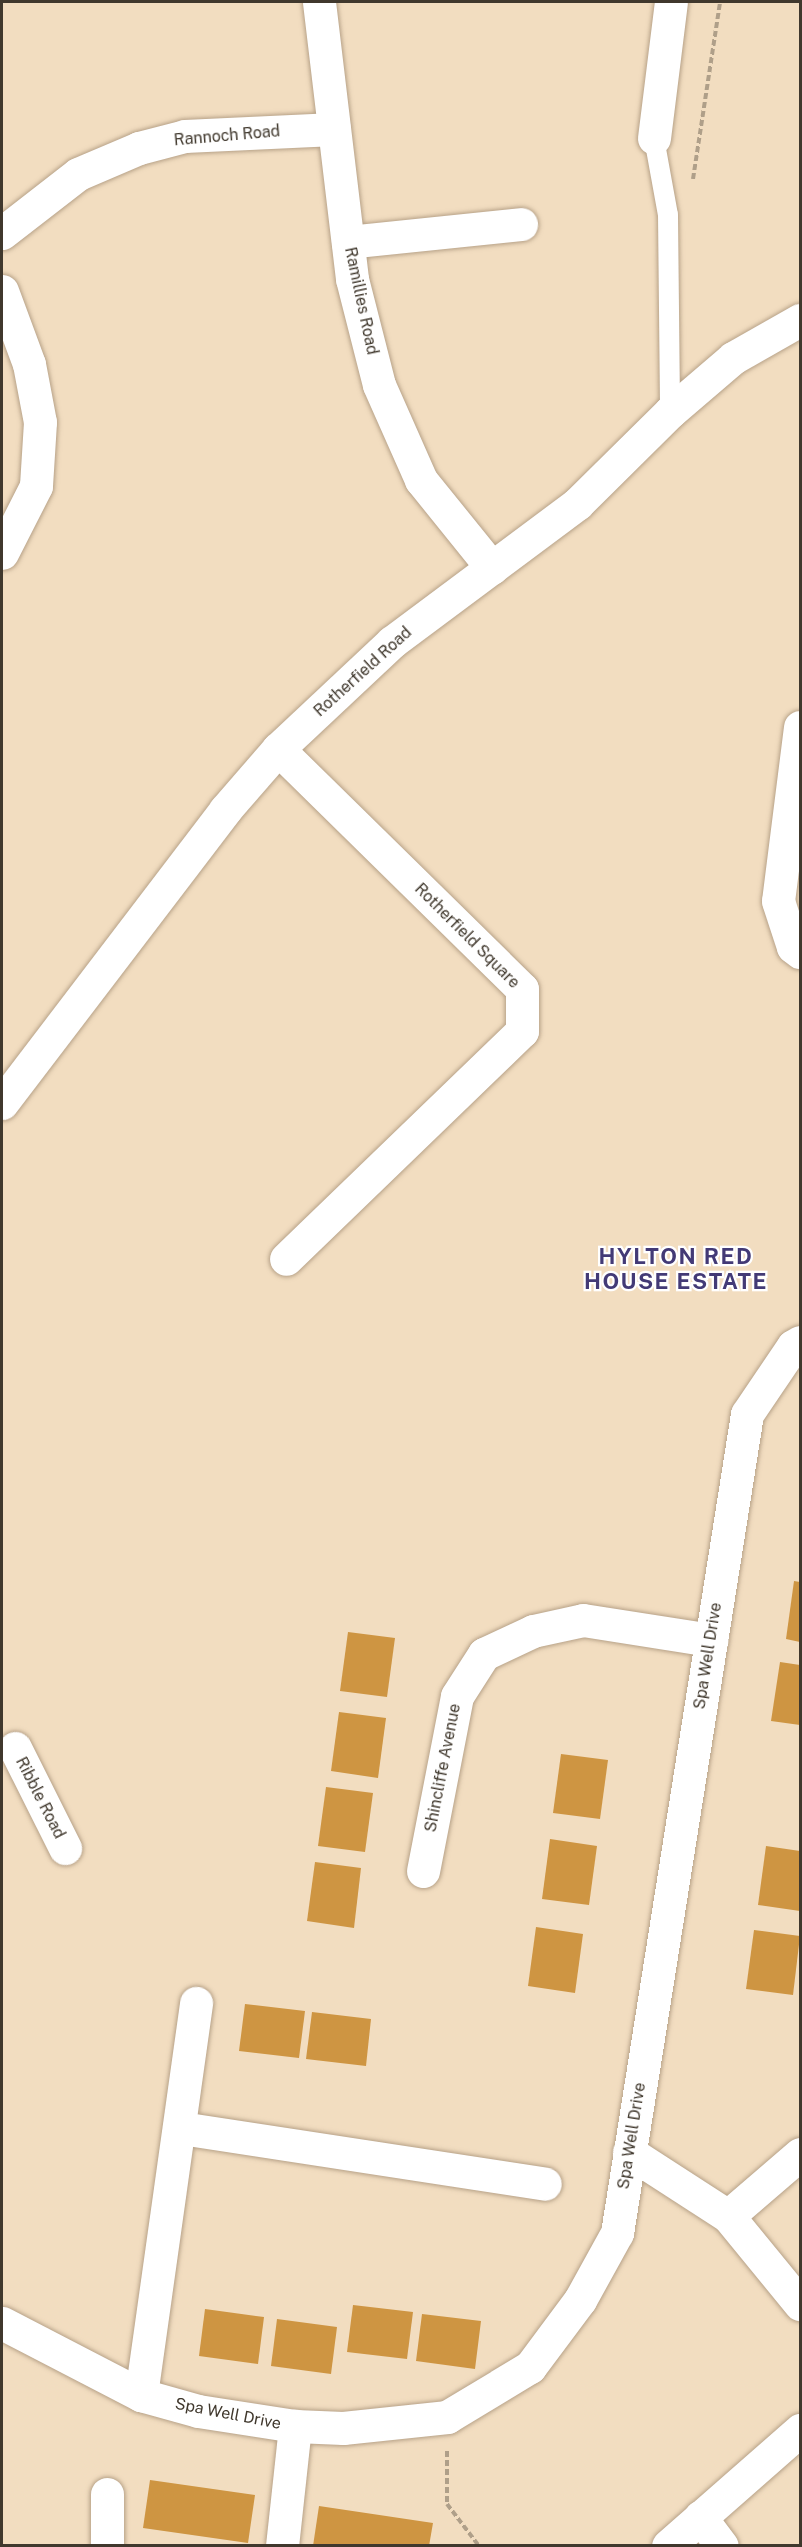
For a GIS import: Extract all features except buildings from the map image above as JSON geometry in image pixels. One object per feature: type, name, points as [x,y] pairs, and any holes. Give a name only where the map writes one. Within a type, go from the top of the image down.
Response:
[{"type":"street","name":"Ramillies Road","points":[[319,2],[352,279],[379,385],[421,480],[492,568]]},
{"type":"street","points":[[654,138],[671,2]]},
{"type":"street","name":"Rannoch Road","points":[[2,233],[78,174],[139,148],[185,136],[334,129]]},
{"type":"street","points":[[348,242],[521,224]]},
{"type":"street","points":[[2,291],[29,364],[40,422],[36,486],[2,553]]},
{"type":"street","name":"Rotherfield Road","points":[[2,1103],[225,810],[278,749],[392,642],[577,504],[670,412],[734,358],[801,320]]},
{"type":"street","points":[[801,727],[777,901],[793,947],[801,952]]},
{"type":"street","name":"Rotherfield Square","points":[[278,749],[522,989],[522,1030],[286,1259]]},
{"type":"street","name":"Spa Well Drive","points":[[2,2323],[141,2395],[208,2413],[295,2426],[343,2428],[447,2417],[530,2367],[580,2300],[617,2233],[747,1414],[793,1346],[801,1342]]},
{"type":"street","name":"Shincliffe Avenue","points":[[423,1871],[457,1696],[484,1654],[533,1631],[583,1620],[711,1640]]},
{"type":"street","name":"Ribble Road","points":[[6,1747],[65,1848]]},
{"type":"street","points":[[141,2395],[181,2128],[196,2003]]},
{"type":"street","points":[[181,2128],[545,2184]]},
{"type":"street","points":[[629,2152],[728,2216],[801,2304]]},
{"type":"street","points":[[728,2216],[801,2154]]},
{"type":"street","points":[[282,2546],[295,2426]]},
{"type":"street","points":[[668,2546],[801,2430]]},
{"type":"street","points":[[107,2494],[107,2546]]},
{"type":"street","points":[[700,2517],[722,2546]]},
{"type":"lane","points":[[654,138],[668,215],[670,412]]},
{"type":"path","points":[[692,186],[720,2]]},
{"type":"path","points":[[447,2417],[447,2504],[479,2546]]},
{"type":"district","name":"HYLTON RED HOUSE ESTATE","points":[[676,1268]]}]
